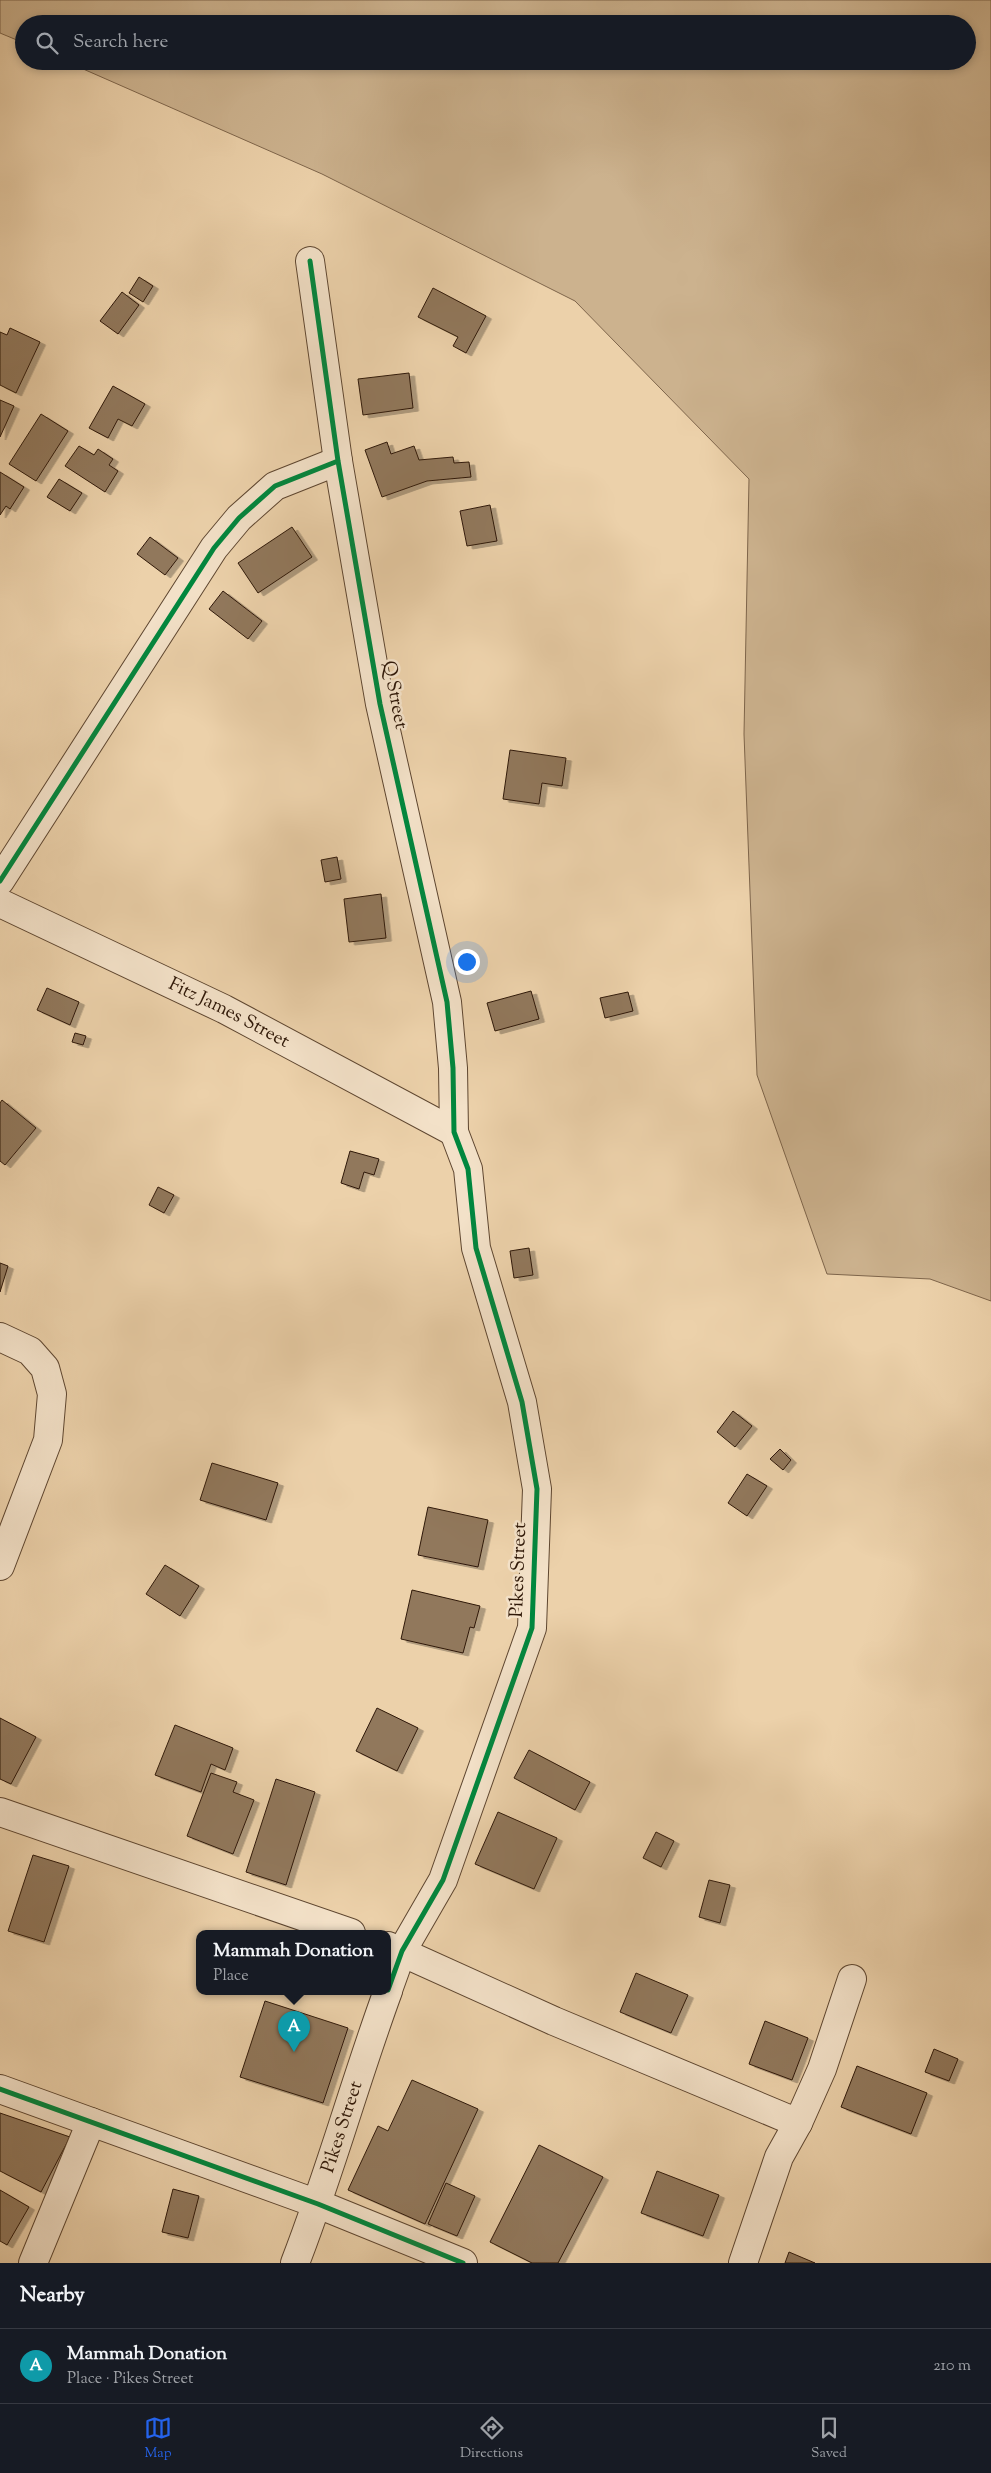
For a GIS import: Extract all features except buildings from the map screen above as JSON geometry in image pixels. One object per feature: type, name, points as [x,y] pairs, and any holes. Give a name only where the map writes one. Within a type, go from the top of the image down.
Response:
[{"type":"street","name":"Q Street","points":[[310,261],[338,461],[380,704],[447,1002],[453,1068],[454,1132]]},
{"type":"street","points":[[0,881],[214,548],[239,518],[275,486],[338,461]]},
{"type":"street","name":"Fitz James Street","points":[[0,903],[224,1009],[454,1132]]},
{"type":"street","name":"Pikes Street","points":[[391,1973],[395,1948],[443,1880],[532,1628],[537,1488],[522,1402],[476,1248],[468,1169],[454,1132]]},
{"type":"street","points":[[0,1337],[30,1351],[45,1368],[52,1394],[48,1440],[0,1566]]},
{"type":"street","points":[[0,1812],[342,1930]]},
{"type":"street","points":[[395,1948],[554,2021],[798,2123]]},
{"type":"street","points":[[743,2263],[779,2157],[798,2123],[822,2069],[852,1979]]},
{"type":"street","name":"Pikes Street","points":[[296,2263],[318,2204],[362,2062],[387,1995]]},
{"type":"street","points":[[0,2089],[318,2204],[463,2263]]},
{"type":"street","points":[[33,2263],[91,2122]]},
{"type":"shaded area","points":[[0,0],[991,0],[991,1301],[930,1279],[827,1274],[757,1075],[744,734],[749,479],[575,301],[322,174],[85,70],[976,70],[976,15],[15,15],[15,39],[0,33]]},
{"type":"cycle path","points":[[310,261],[338,461],[380,704],[447,1002],[453,1068],[454,1132],[468,1169],[476,1248],[522,1402],[537,1489],[532,1628],[443,1880],[402,1951],[391,1982]]},
{"type":"cycle path","points":[[0,881],[214,548],[239,518],[275,486],[338,461]]},
{"type":"cycle path","points":[[0,2089],[318,2204],[463,2263]]},
{"type":"place","name":"Mammah Donation","points":[[294,2052]]}]
